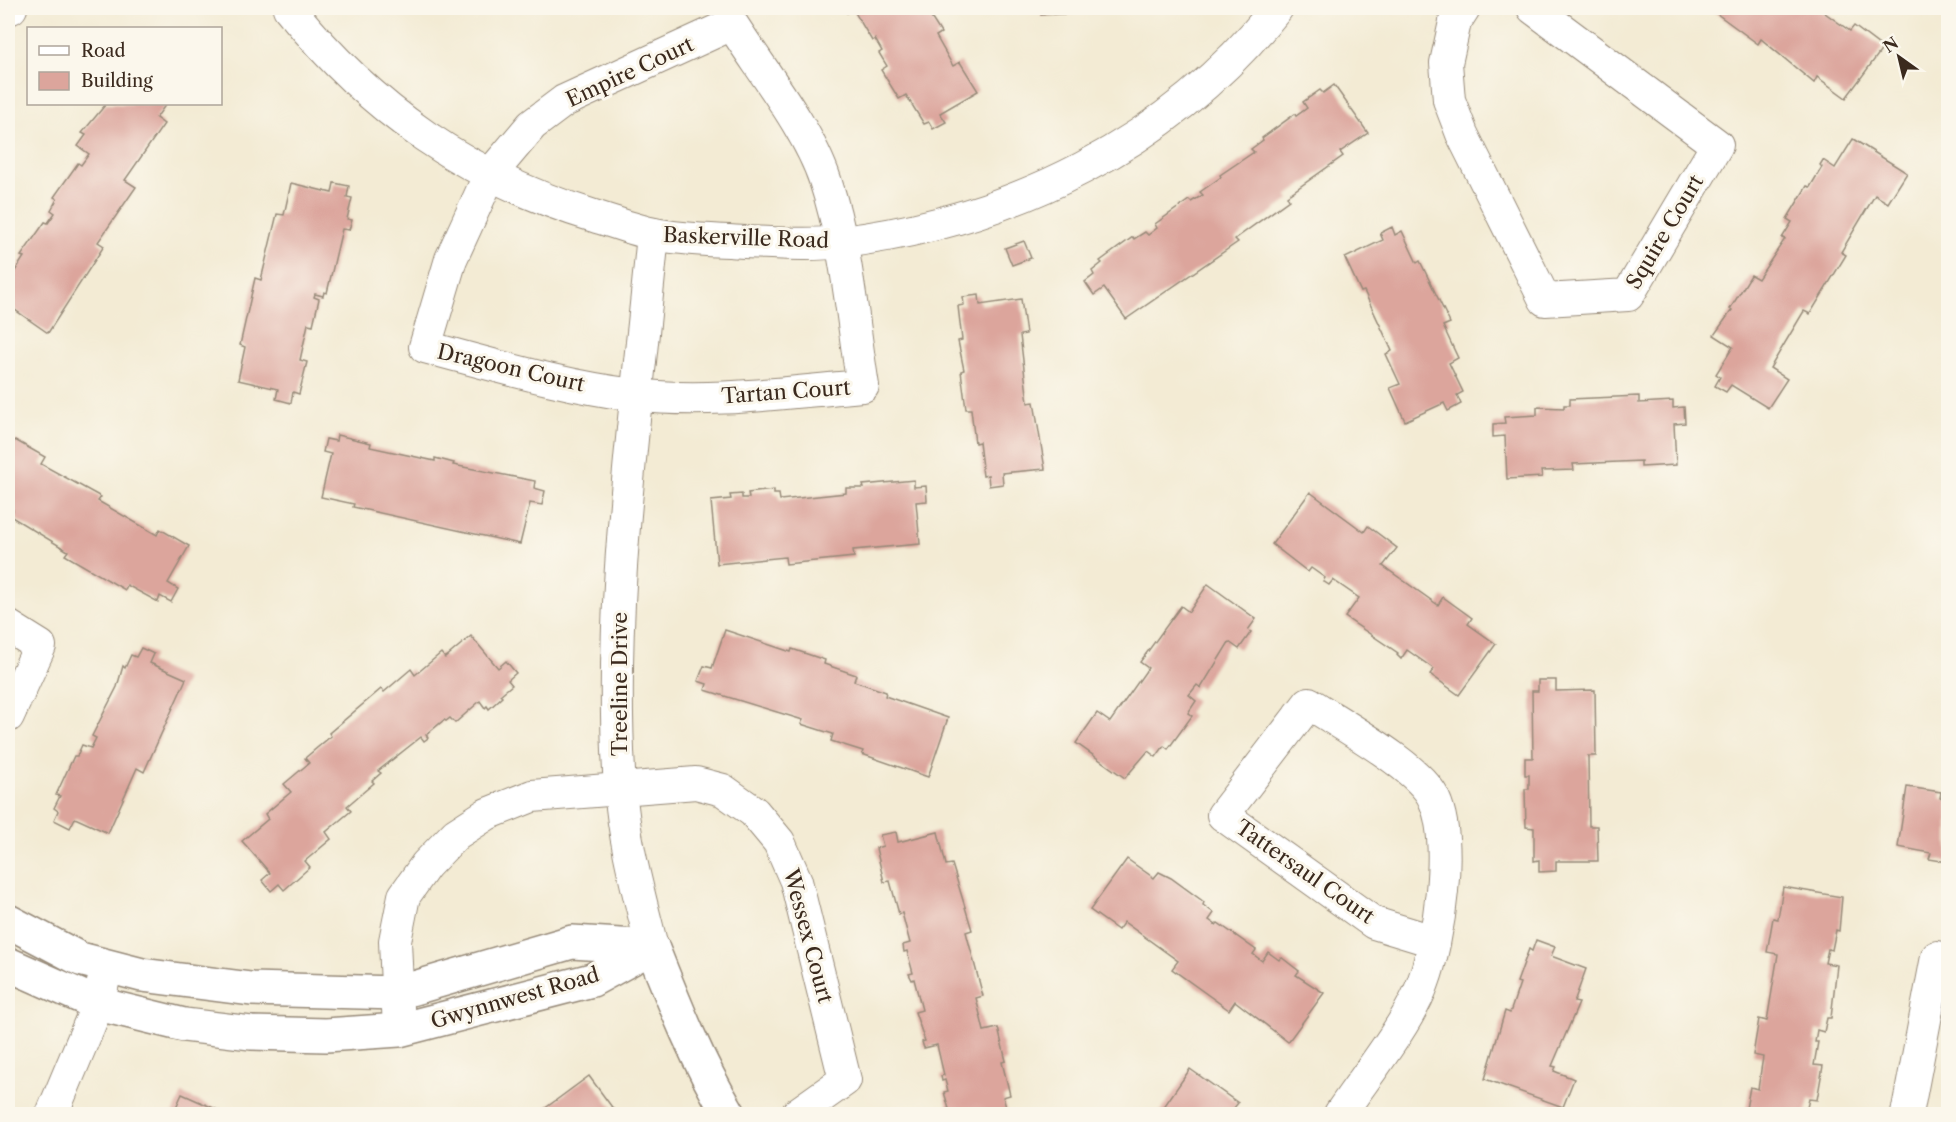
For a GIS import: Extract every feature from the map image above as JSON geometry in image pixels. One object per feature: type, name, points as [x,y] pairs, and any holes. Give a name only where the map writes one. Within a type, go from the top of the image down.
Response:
[{"type":"street","name":"Baskerville Road","points":[[289,8],[342,70],[409,126],[489,176],[565,207],[653,234],[774,243],[841,242],[944,222],[1033,194],[1092,165],[1149,129],[1210,80],[1271,10]]},
{"type":"street","name":"Squire Court","points":[[1464,8],[1455,22],[1446,63],[1449,100],[1462,134],[1545,300],[1628,295],[1717,145],[1533,8]]},
{"type":"street","name":"Empire Court","points":[[489,176],[532,125],[564,101],[732,24],[806,140],[825,179],[841,242]]},
{"type":"street","name":"Dragoon Court","points":[[489,176],[451,259],[425,347],[561,381],[636,395]]},
{"type":"street","name":"Treeline Drive","points":[[653,234],[636,395],[616,670],[620,788],[631,864],[652,947],[684,1028],[707,1077],[729,1114]]},
{"type":"street","name":"Tartan Court","points":[[636,395],[714,397],[863,386],[841,242]]},
{"type":"street","points":[[8,626],[40,646],[8,716]]},
{"type":"street","name":"Tattersaul Court","points":[[1340,1114],[1402,1021],[1423,984],[1433,942],[1442,893],[1442,828],[1434,798],[1415,774],[1309,703],[1223,815],[1374,923],[1433,942]]},
{"type":"street","name":"Wessex Court","points":[[620,788],[696,783],[723,790],[754,812],[779,842],[796,881],[845,1080],[797,1114]]},
{"type":"street","points":[[399,1030],[394,941],[404,896],[426,865],[456,834],[488,814],[532,796],[620,788]]},
{"type":"street","name":"Gwynnwest Road","points":[[8,921],[80,959],[142,975],[251,989],[397,993],[572,942],[652,947]]},
{"type":"street","name":"Gwynnwest Road","points":[[8,964],[98,1004],[184,1025],[251,1033],[326,1035],[399,1030],[592,980],[652,947]]},
{"type":"street","points":[[1907,1114],[1937,957],[1948,959]]},
{"type":"street","points":[[52,1114],[98,1004],[107,966]]},
{"type":"building","points":[[843,8],[925,8],[941,33],[936,36],[953,66],[960,62],[978,91],[940,113],[946,122],[933,129],[929,122],[924,124],[906,95],[899,99],[881,70],[887,66],[879,53],[882,51],[875,39],[872,41],[853,9],[847,13]]},
{"type":"building","points":[[1041,8],[1106,8],[1106,12],[1041,15]]},
{"type":"building","points":[[1709,8],[1818,8],[1850,31],[1854,26],[1883,48],[1846,98],[1817,77],[1814,83],[1761,39],[1758,44]]},
{"type":"building","points":[[1334,85],[1368,133],[1340,152],[1343,156],[1287,196],[1289,200],[1235,239],[1238,242],[1126,319],[1104,288],[1094,295],[1085,282],[1094,275],[1092,271],[1102,263],[1100,261],[1133,237],[1134,239],[1145,232],[1148,235],[1157,228],[1155,224],[1189,200],[1191,202],[1203,195],[1200,192],[1221,177],[1220,175],[1254,152],[1251,149],[1263,140],[1262,138],[1307,108],[1303,102],[1320,90],[1323,93]]},
{"type":"building","points":[[105,105],[165,105],[156,118],[164,124],[125,180],[136,187],[98,242],[104,246],[48,333],[8,305],[8,282],[24,257],[21,256],[45,222],[48,223],[55,213],[51,210],[57,199],[54,197],[78,163],[81,165],[89,154],[78,146],[86,135],[82,133]]},
{"type":"building","points":[[1853,139],[1907,173],[1888,203],[1875,195],[1841,252],[1846,255],[1810,314],[1804,311],[1770,368],[1787,379],[1768,408],[1731,385],[1726,392],[1715,386],[1720,377],[1716,374],[1733,347],[1714,335],[1732,310],[1730,309],[1751,275],[1758,279],[1785,239],[1782,238],[1792,222],[1787,219],[1807,186],[1810,187],[1822,167],[1820,165],[1823,160],[1835,168]]},
{"type":"building","points":[[291,183],[332,193],[334,183],[349,186],[347,197],[352,198],[347,219],[352,220],[349,230],[342,229],[327,293],[324,292],[323,296],[315,294],[314,297],[319,299],[313,325],[308,324],[300,360],[307,362],[299,394],[293,392],[291,403],[276,399],[278,389],[238,380],[245,347],[240,345],[255,278],[261,280],[277,214],[284,215]]},
{"type":"building","points":[[1392,227],[1395,235],[1402,231],[1417,263],[1420,261],[1450,323],[1443,326],[1458,358],[1449,363],[1463,392],[1457,395],[1461,404],[1448,411],[1444,403],[1405,421],[1390,388],[1400,384],[1386,354],[1392,351],[1364,291],[1361,292],[1345,258],[1383,240],[1380,233]]},
{"type":"building","points":[[1024,241],[1031,258],[1012,265],[1005,248]]},
{"type":"building","points":[[979,295],[980,305],[1021,299],[1026,334],[1020,335],[1028,403],[1034,402],[1045,469],[1002,473],[1003,484],[989,486],[988,475],[983,476],[979,442],[975,443],[971,409],[966,409],[961,371],[964,370],[958,341],[962,340],[958,306],[964,305],[963,297]]},
{"type":"building","points":[[1639,396],[1639,403],[1673,401],[1673,408],[1684,407],[1685,423],[1674,424],[1676,465],[1641,467],[1641,461],[1573,464],[1574,470],[1541,471],[1542,477],[1507,479],[1505,436],[1493,437],[1493,424],[1505,423],[1504,417],[1537,415],[1537,407],[1564,408],[1564,405],[1570,405],[1570,399]]},
{"type":"building","points":[[337,435],[371,443],[370,447],[435,461],[435,458],[454,463],[453,465],[535,481],[534,488],[545,491],[542,505],[530,503],[520,544],[353,507],[354,504],[321,497],[331,454],[323,452],[326,439],[336,441]]},
{"type":"building","points":[[15,440],[45,457],[41,464],[101,497],[98,501],[157,535],[160,529],[189,546],[168,583],[178,589],[171,602],[160,596],[158,602],[127,585],[125,590],[65,555],[68,551],[10,516],[13,510],[8,507],[8,453]]},
{"type":"building","points":[[914,480],[914,487],[926,486],[927,501],[916,502],[920,544],[853,550],[854,557],[786,564],[785,557],[717,564],[711,501],[731,499],[730,495],[742,494],[742,498],[749,498],[748,493],[774,490],[774,494],[779,494],[780,500],[846,493],[846,488],[864,488],[863,485]]},
{"type":"building","points":[[1310,492],[1364,532],[1368,526],[1397,548],[1383,566],[1438,605],[1443,597],[1472,618],[1468,624],[1496,644],[1459,695],[1430,674],[1434,669],[1407,650],[1401,659],[1398,653],[1345,617],[1359,598],[1333,580],[1329,585],[1323,581],[1325,578],[1311,568],[1308,572],[1272,544]]},
{"type":"building","points":[[1208,584],[1256,619],[1248,630],[1251,632],[1239,649],[1229,642],[1201,688],[1197,685],[1189,695],[1196,701],[1188,713],[1192,716],[1168,749],[1164,746],[1156,757],[1148,751],[1125,778],[1076,743],[1097,713],[1110,722],[1148,668],[1140,662],[1181,606],[1189,612]]},
{"type":"building","points":[[725,630],[791,652],[792,649],[825,660],[824,664],[856,675],[854,681],[886,692],[885,696],[948,718],[928,777],[831,741],[833,734],[801,724],[803,720],[705,690],[707,684],[698,681],[704,666],[712,668]]},
{"type":"building","points":[[471,636],[498,668],[506,661],[516,673],[508,680],[512,685],[489,709],[487,706],[485,708],[480,701],[455,723],[450,718],[444,720],[426,735],[428,738],[424,741],[421,737],[378,771],[381,773],[372,781],[374,783],[347,806],[351,811],[326,832],[331,839],[305,861],[310,867],[284,890],[279,884],[271,891],[262,880],[270,873],[242,841],[268,819],[265,814],[291,792],[284,784],[309,763],[305,758],[331,736],[329,733],[381,689],[384,692],[411,669],[415,675],[441,653],[445,658]]},
{"type":"building","points":[[141,648],[154,654],[150,663],[186,679],[144,772],[137,768],[108,833],[75,818],[70,828],[54,820],[58,811],[54,808],[60,796],[56,795],[74,756],[77,756],[82,745],[91,748],[96,738],[92,736],[117,687],[123,666],[125,668],[131,655],[136,657]]},
{"type":"building","points":[[1538,680],[1556,680],[1556,691],[1595,690],[1596,756],[1588,756],[1589,826],[1597,826],[1598,861],[1556,861],[1556,871],[1539,872],[1539,860],[1534,861],[1534,828],[1526,827],[1525,789],[1529,789],[1529,775],[1525,775],[1525,758],[1533,758],[1532,691],[1538,691]]},
{"type":"building","points":[[1907,787],[1941,792],[1940,798],[1948,800],[1948,862],[1929,859],[1931,853],[1898,847]]},
{"type":"building","points":[[896,832],[898,842],[938,832],[946,865],[952,864],[972,930],[966,932],[983,996],[976,998],[984,1031],[998,1028],[1006,1061],[1002,1062],[1010,1095],[1003,1097],[1008,1114],[944,1114],[942,1110],[949,1109],[944,1092],[948,1091],[945,1080],[942,1081],[941,1076],[944,1075],[937,1045],[924,1048],[922,1042],[925,1041],[915,1012],[922,1010],[914,979],[912,980],[909,974],[913,973],[903,945],[910,943],[890,881],[884,882],[876,848],[883,846],[880,835]]},
{"type":"building","points":[[1127,859],[1154,878],[1159,872],[1171,878],[1204,902],[1203,905],[1214,913],[1209,920],[1216,925],[1218,923],[1256,950],[1253,954],[1262,961],[1268,952],[1279,960],[1281,957],[1299,971],[1296,975],[1324,993],[1288,1042],[1235,1001],[1229,1010],[1172,969],[1178,961],[1124,922],[1118,930],[1090,910]]},
{"type":"building","points":[[1783,887],[1842,897],[1839,931],[1836,930],[1832,950],[1828,949],[1825,963],[1837,965],[1831,1018],[1827,1018],[1824,1032],[1817,1030],[1815,1042],[1818,1042],[1814,1065],[1823,1066],[1817,1100],[1809,1099],[1806,1112],[1810,1114],[1745,1114],[1750,1087],[1758,1089],[1763,1057],[1753,1055],[1759,1019],[1767,1021],[1778,954],[1767,952],[1773,918],[1778,919]]},
{"type":"building","points":[[1536,940],[1555,947],[1551,956],[1586,969],[1574,1002],[1579,1003],[1552,1066],[1556,1067],[1554,1071],[1574,1079],[1563,1107],[1485,1079],[1505,1011],[1510,1013],[1520,983],[1517,982],[1529,949],[1532,951]]},
{"type":"building","points":[[1190,1069],[1238,1103],[1229,1114],[1159,1114]]},
{"type":"building","points":[[589,1076],[617,1114],[542,1114],[540,1112]]},
{"type":"building","points":[[182,1094],[227,1114],[173,1114]]}]
